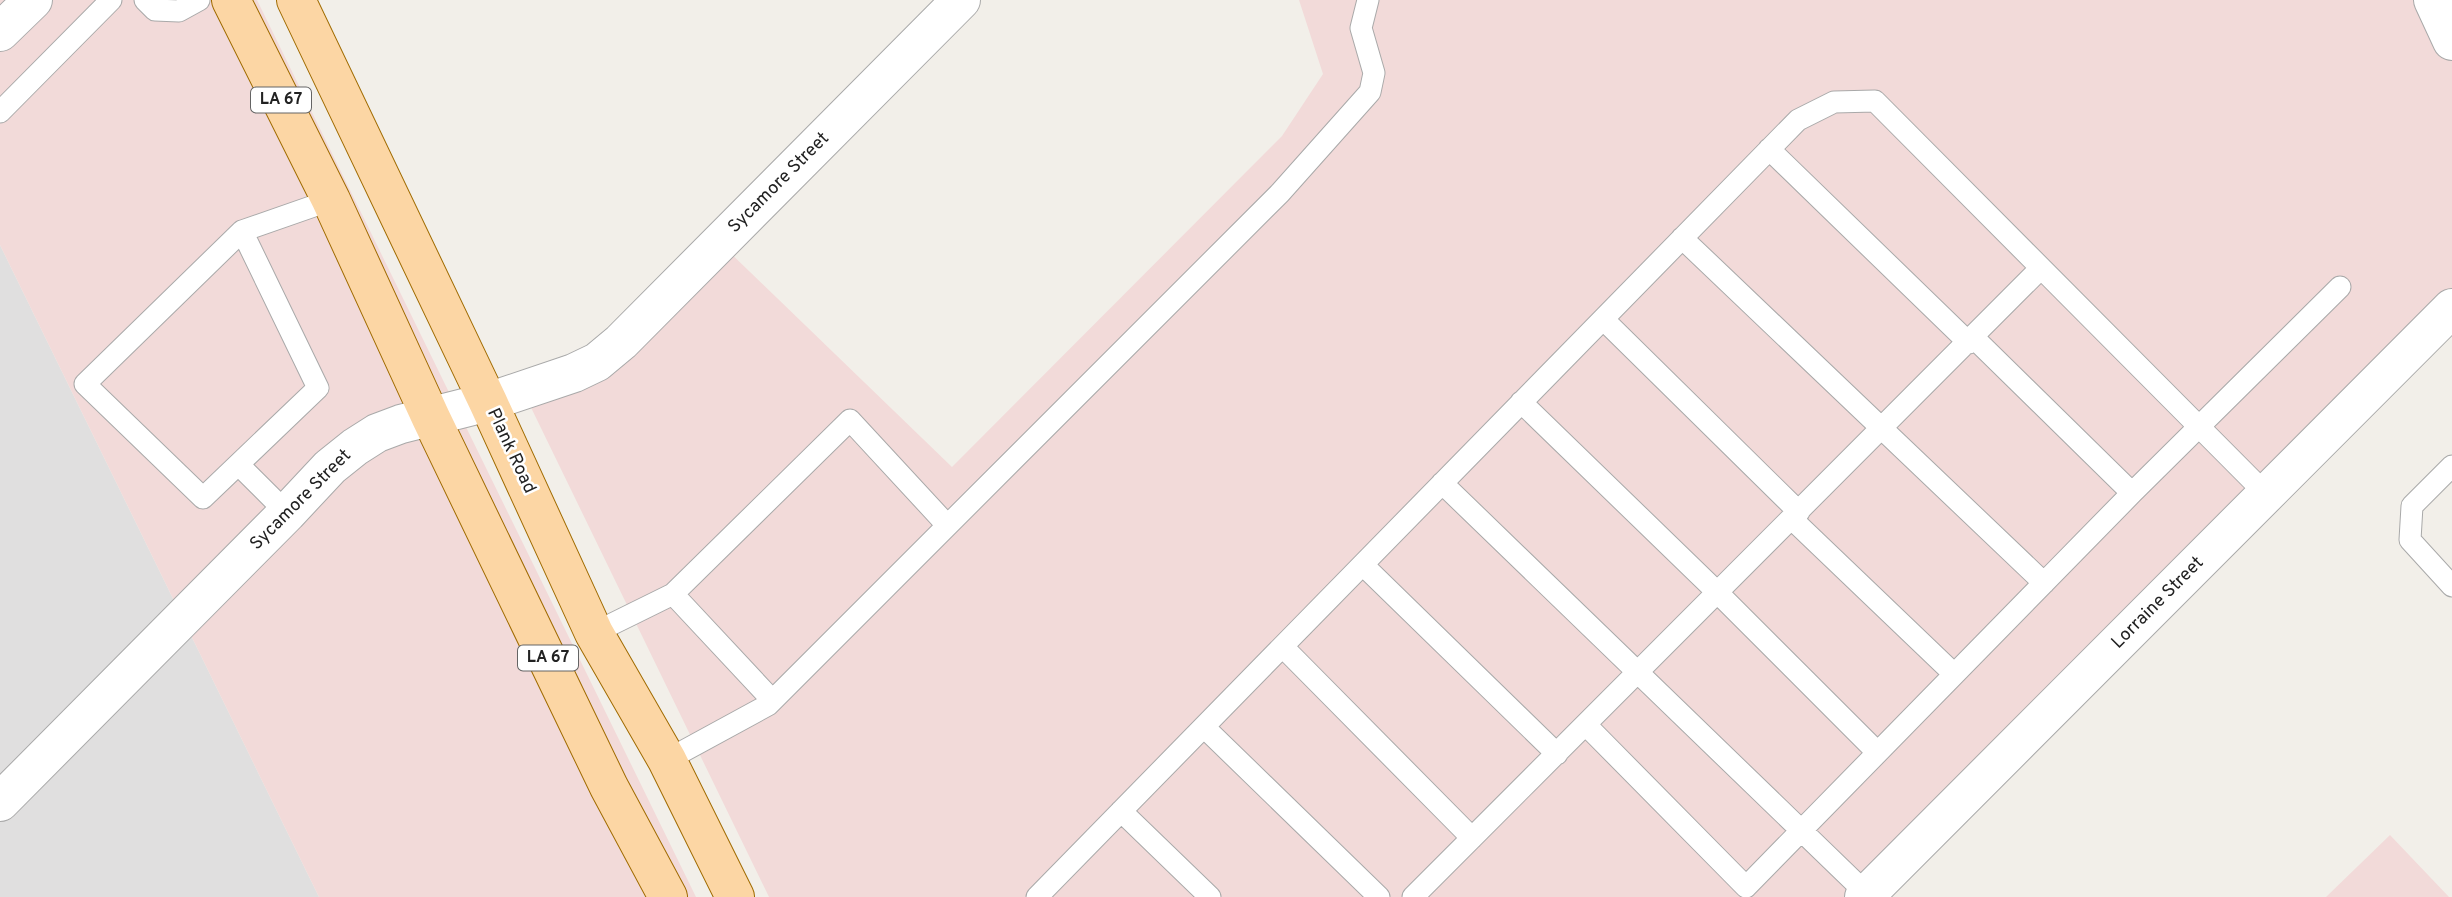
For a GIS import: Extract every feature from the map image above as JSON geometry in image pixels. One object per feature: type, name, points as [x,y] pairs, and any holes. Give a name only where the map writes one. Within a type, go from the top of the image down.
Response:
[{"type":"main road","name":"LA 67","points":[[230,0],[331,200],[431,418],[609,788],[668,897]]},
{"type":"main road","name":"Plank Road","points":[[296,0],[488,402],[594,633],[667,760],[735,897]]},
{"type":"street","points":[[0,32],[33,0]]},
{"type":"street","name":"Sycamore Street","points":[[0,802],[330,467],[377,433],[401,424],[488,402],[574,373],[597,362],[621,342],[961,0]]},
{"type":"street","points":[[2433,0],[2452,41]]},
{"type":"street","name":"Lorraine Street","points":[[1865,895],[2452,308]]},
{"type":"lane","points":[[0,111],[111,0]]},
{"type":"lane","points":[[145,0],[155,10],[179,11],[199,0]]},
{"type":"lane","points":[[667,760],[768,705],[1280,193],[1370,92],[1374,73],[1361,28],[1368,0]]},
{"type":"lane","points":[[1042,896],[1121,811],[1769,149],[1798,120],[1834,102],[1875,101],[2266,494]]},
{"type":"lane","points":[[1769,149],[2132,493]]},
{"type":"lane","points":[[242,231],[318,388],[203,498],[85,384],[242,231],[331,200]]},
{"type":"lane","points":[[1682,238],[2044,583]]},
{"type":"lane","points":[[1413,897],[2041,268]]},
{"type":"lane","points":[[1586,725],[1746,887],[2132,493],[2340,288]]},
{"type":"lane","points":[[1603,319],[1954,674]]},
{"type":"lane","points":[[1521,402],[1877,752]]},
{"type":"lane","points":[[594,633],[673,594],[850,420],[947,525]]},
{"type":"lane","points":[[239,465],[287,513]]},
{"type":"lane","points":[[2452,466],[2412,506],[2410,540],[2452,586]]},
{"type":"lane","points":[[1442,483],[1802,830],[1865,895]]},
{"type":"lane","points":[[1363,565],[1557,754]]},
{"type":"lane","points":[[673,594],[772,700]]},
{"type":"lane","points":[[1283,647],[1472,838]]},
{"type":"lane","points":[[1204,727],[1379,897]]},
{"type":"lane","points":[[1121,811],[1210,897]]},
{"type":"shaded area","points":[[0,0],[257,0],[696,897],[319,897],[0,245]]},
{"type":"shaded area","points":[[1299,0],[2429,0],[2452,46],[2452,308],[1864,897],[769,897],[522,389],[574,373],[720,243],[952,467],[1282,136],[1323,74]]},
{"type":"shaded area","points":[[0,245],[319,897],[0,897]]},
{"type":"shaded area","points":[[2390,835],[2449,897],[2326,897]]}]
